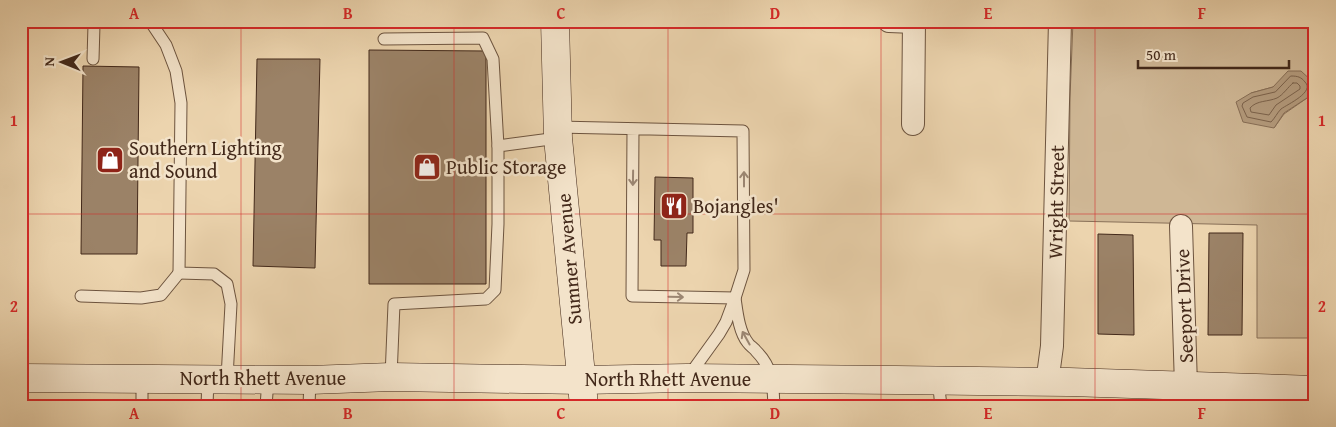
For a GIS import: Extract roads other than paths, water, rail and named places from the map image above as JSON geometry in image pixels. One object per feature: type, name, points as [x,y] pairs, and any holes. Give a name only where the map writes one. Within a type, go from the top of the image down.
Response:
[{"type":"main road","name":"Sumner Avenue","points":[[555,21],[558,133],[582,393]]},
{"type":"main road","name":"North Rhett Avenue","points":[[21,378],[268,379],[310,393],[391,377],[582,393],[687,378],[772,379],[940,393],[1047,382],[1315,390]]},
{"type":"street","points":[[889,21],[914,22],[912,124]]},
{"type":"street","name":"Wright Street","points":[[1047,382],[1052,346],[1060,21]]},
{"type":"street","name":"Seeport Drive","points":[[1181,226],[1186,386]]},
{"type":"lane","points":[[93,59],[94,25],[97,21]]},
{"type":"lane","points":[[81,296],[142,298],[161,295],[179,273],[181,102],[176,71],[166,45],[150,21]]},
{"type":"lane","points":[[384,39],[483,38],[493,58],[498,146],[498,224],[495,290],[486,299],[394,304],[391,377]]},
{"type":"lane","points":[[633,129],[632,296],[735,298]]},
{"type":"lane","points":[[498,146],[558,133],[633,129],[744,131],[744,270],[726,322],[687,378]]},
{"type":"lane","points":[[179,273],[214,274],[226,284],[231,304],[218,378],[207,406]]},
{"type":"lane","points":[[735,298],[740,325],[747,343],[764,361],[772,379],[774,406]]},
{"type":"lane","points":[[142,379],[142,406]]},
{"type":"lane","points":[[266,406],[268,379]]},
{"type":"water","points":[[1288,71],[1301,71],[1314,83],[1310,96],[1284,113],[1274,128],[1243,122],[1236,102],[1251,93],[1273,87]]},
{"type":"place","name":"Southern Lighting and Sound","points":[[110,160]]},
{"type":"place","name":"Public Storage","points":[[427,167]]},
{"type":"place","name":"Bojangles'","points":[[674,206]]}]
